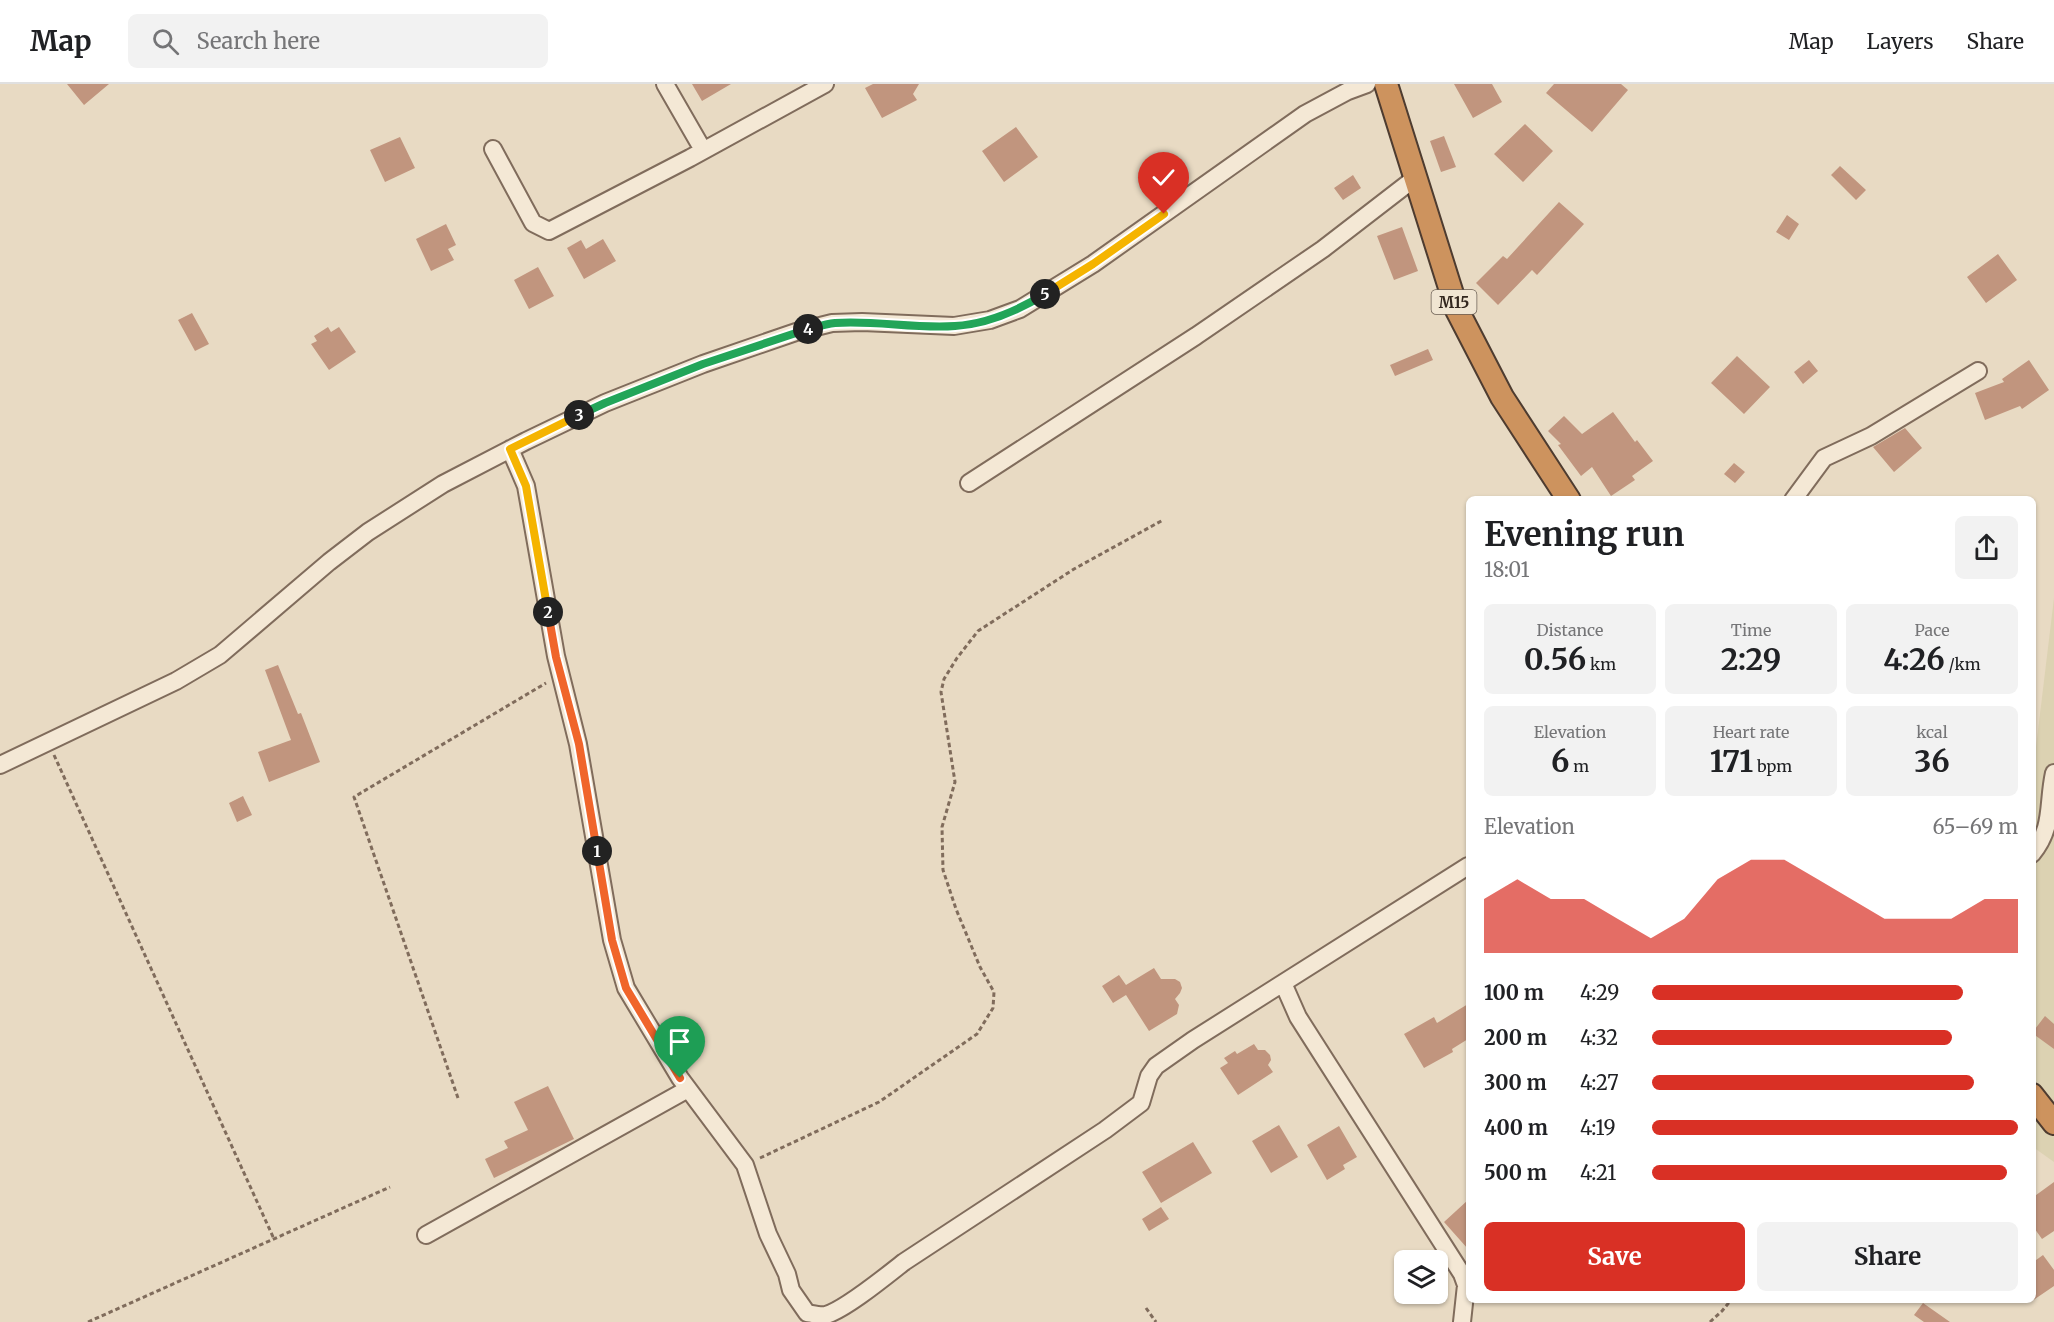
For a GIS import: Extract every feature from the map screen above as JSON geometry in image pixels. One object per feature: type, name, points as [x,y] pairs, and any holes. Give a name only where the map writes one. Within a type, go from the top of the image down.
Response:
[{"type":"highway","name":"M15","points":[[1386,84],[1457,310],[1502,397],[1566,496]]},
{"type":"highway","points":[[2036,1100],[2054,1123]]},
{"type":"street","points":[[665,84],[703,150]]},
{"type":"street","points":[[493,149],[533,223],[549,231],[825,84]]},
{"type":"street","points":[[0,765],[177,681],[220,655],[329,562],[368,532],[443,484],[510,449],[605,403],[703,364],[795,332],[842,323],[954,326],[990,320],[1020,309],[1093,264],[1305,114],[1348,91],[1367,84]]},
{"type":"street","points":[[969,483],[1206,330],[1323,249],[1415,178]]},
{"type":"street","points":[[1796,496],[1824,458],[1870,436],[1978,371]]},
{"type":"street","points":[[510,449],[526,486],[560,674],[579,744],[612,940],[626,988],[688,1089],[745,1165],[768,1234],[805,1317],[824,1315],[840,1308],[904,1262],[1105,1130],[1141,1103],[1149,1076],[1156,1066],[1193,1040],[1466,867]]},
{"type":"street","points":[[2036,848],[2049,826],[2054,773]]},
{"type":"street","points":[[1283,983],[1298,1017],[1462,1274],[1466,1285],[1462,1322]]},
{"type":"street","points":[[426,1235],[688,1089]]},
{"type":"path","points":[[745,1165],[879,1102],[976,1034],[993,1008],[994,992],[980,967],[943,870],[942,827],[955,783],[941,692],[944,679],[978,631],[1074,569],[1163,520]]},
{"type":"path","points":[[458,1098],[354,796],[560,674]]},
{"type":"path","points":[[48,742],[274,1239]]},
{"type":"path","points":[[88,1322],[390,1187]]},
{"type":"path","points":[[1710,1322],[1729,1303]]},
{"type":"path","points":[[1146,1308],[1156,1322]]},
{"type":"shaded area","points":[[2054,598],[2054,1162],[2036,1149],[2036,747]]},
{"type":"building","points":[[67,84],[109,84],[84,105]]},
{"type":"building","points":[[692,84],[731,84],[702,101]]},
{"type":"building","points":[[873,84],[919,84],[913,94],[917,100],[882,118],[865,88]]},
{"type":"building","points":[[1454,84],[1492,84],[1502,102],[1473,118]]},
{"type":"building","points":[[1554,84],[1621,84],[1628,90],[1592,132],[1546,93]]},
{"type":"building","points":[[1525,124],[1553,151],[1523,182],[1494,154]]},
{"type":"building","points":[[1016,127],[1038,157],[1004,182],[982,151]]},
{"type":"building","points":[[1444,136],[1456,167],[1441,172],[1430,141]]},
{"type":"building","points":[[400,137],[415,168],[385,182],[370,150]]},
{"type":"building","points":[[1840,166],[1866,190],[1856,200],[1831,175]]},
{"type":"building","points":[[1353,175],[1361,188],[1343,200],[1334,188]]},
{"type":"building","points":[[1559,202],[1584,224],[1537,275],[1532,270],[1498,305],[1476,283],[1503,256],[1507,259]]},
{"type":"building","points":[[1787,215],[1799,224],[1789,240],[1776,232]]},
{"type":"building","points":[[446,224],[456,245],[448,249],[454,260],[431,271],[416,239]]},
{"type":"building","points":[[1402,227],[1418,271],[1394,280],[1377,236]]},
{"type":"building","points":[[603,239],[616,261],[584,279],[567,248],[581,240],[586,249]]},
{"type":"building","points":[[1998,254],[2017,280],[1986,303],[1967,277]]},
{"type":"building","points":[[538,267],[554,296],[529,309],[514,280]]},
{"type":"building","points":[[192,313],[209,344],[195,351],[178,320]]},
{"type":"building","points":[[328,327],[331,332],[339,327],[356,352],[329,370],[311,344],[317,341],[314,336]]},
{"type":"building","points":[[1428,349],[1433,360],[1395,376],[1390,365]]},
{"type":"building","points":[[1737,356],[1770,387],[1744,414],[1711,383]]},
{"type":"building","points":[[1809,360],[1818,371],[1803,384],[1794,372]]},
{"type":"building","points":[[2029,360],[2049,390],[2022,409],[2020,406],[1985,420],[1975,393],[2004,382],[2002,379]]},
{"type":"building","points":[[1613,412],[1635,442],[1637,440],[1653,461],[1632,476],[1635,480],[1611,496],[1592,467],[1581,476],[1558,445],[1561,444],[1548,431],[1564,416],[1582,434]]},
{"type":"building","points":[[1905,428],[1922,448],[1894,472],[1873,447]]},
{"type":"building","points":[[1734,463],[1745,472],[1735,483],[1724,474]]},
{"type":"building","points":[[278,665],[298,714],[301,713],[320,762],[269,782],[258,752],[291,740],[265,670]]},
{"type":"building","points":[[243,796],[252,815],[237,822],[229,803]]},
{"type":"building","points":[[1154,968],[1161,979],[1175,979],[1180,982],[1182,988],[1175,999],[1179,1005],[1177,1014],[1149,1031],[1126,995],[1113,1003],[1102,986],[1119,975],[1126,985]]},
{"type":"building","points":[[1466,1005],[1466,1040],[1452,1049],[1453,1052],[1424,1068],[1404,1034],[1434,1017],[1437,1023]]},
{"type":"building","points":[[2045,1016],[2054,1024],[2054,1049],[2036,1036],[2036,1028]]},
{"type":"building","points":[[1254,1044],[1258,1050],[1265,1050],[1270,1055],[1271,1060],[1268,1065],[1273,1072],[1238,1095],[1220,1068],[1228,1063],[1224,1058],[1235,1051],[1237,1054]]},
{"type":"building","points":[[548,1086],[574,1139],[494,1178],[485,1159],[508,1148],[504,1141],[528,1130],[514,1102]]},
{"type":"building","points":[[1279,1125],[1298,1157],[1271,1173],[1252,1141]]},
{"type":"building","points":[[1339,1126],[1357,1157],[1343,1165],[1345,1169],[1327,1180],[1307,1145]]},
{"type":"building","points":[[1193,1142],[1212,1173],[1161,1203],[1142,1172]]},
{"type":"building","points":[[2054,1182],[2054,1231],[2042,1239],[2036,1231],[2036,1195]]},
{"type":"building","points":[[1466,1202],[1466,1247],[1444,1222]]},
{"type":"building","points":[[1161,1207],[1169,1219],[1149,1231],[1142,1219]]},
{"type":"building","points":[[2043,1255],[2054,1270],[2054,1286],[2036,1298],[2036,1260]]},
{"type":"building","points":[[1923,1303],[1950,1322],[1924,1322],[1914,1315]]},
{"type":"route","points":[[680,1078],[626,988],[612,940],[579,744],[556,657],[526,486],[510,449],[605,403],[703,364],[795,332],[832,323],[954,326],[990,320],[1020,309],[1093,264],[1164,214]]}]
